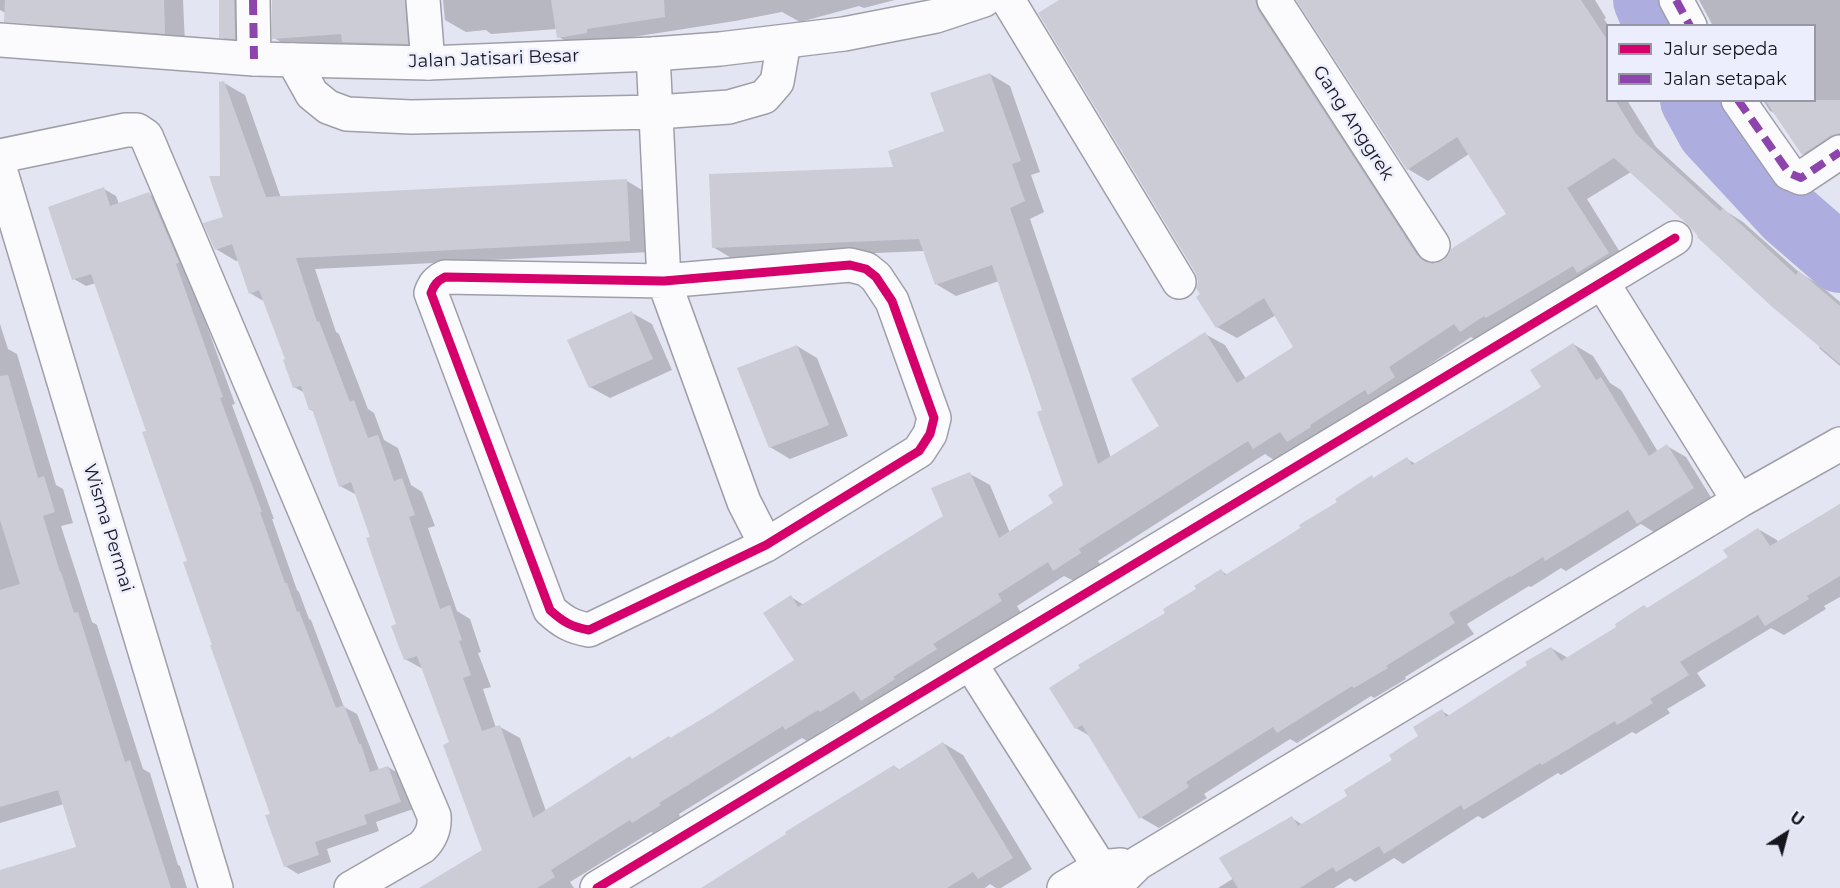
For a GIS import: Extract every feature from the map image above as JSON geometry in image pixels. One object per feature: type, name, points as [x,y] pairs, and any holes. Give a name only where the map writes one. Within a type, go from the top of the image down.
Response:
[{"type":"street","points":[[253,0],[254,59]]},
{"type":"street","points":[[423,0],[428,63]]},
{"type":"street","name":"Jalan Jatisari Besar","points":[[0,40],[254,59],[428,63],[653,54],[844,34],[936,16],[984,0]]},
{"type":"street","points":[[1008,0],[1179,282]]},
{"type":"street","name":"Gang Anggrek","points":[[1274,0],[1433,245]]},
{"type":"street","points":[[1676,0],[1689,24]]},
{"type":"street","points":[[293,60],[312,94],[328,106],[347,114],[411,117],[657,112],[729,107],[764,97],[777,82],[784,42]]},
{"type":"street","points":[[653,54],[664,281],[744,502],[766,545]]},
{"type":"street","points":[[1739,102],[1789,173],[1801,178],[1840,152]]},
{"type":"street","points":[[0,156],[126,130],[137,130],[146,136],[434,816],[435,825],[432,834],[422,847],[351,888]]},
{"type":"street","name":"Wisma Permai","points":[[0,169],[216,888]]},
{"type":"street","points":[[597,888],[1675,238]]},
{"type":"street","points":[[850,265],[866,269],[876,277],[891,301],[934,418],[930,434],[919,451],[766,545],[589,630],[575,628],[562,621],[550,610],[431,293],[435,284],[445,278],[664,281],[850,265]]},
{"type":"street","points":[[1602,282],[1739,501]]},
{"type":"street","points":[[1064,888],[1108,881],[1138,864],[1739,501],[1840,444]]},
{"type":"street","points":[[970,663],[1108,881]]},
{"type":"building","points":[[5,0],[164,0],[165,34],[4,22]]},
{"type":"building","points":[[219,0],[234,0],[235,39],[219,38]]},
{"type":"building","points":[[272,0],[405,0],[408,44],[342,42],[341,34],[272,39]]},
{"type":"building","points":[[551,0],[664,0],[665,17],[587,29],[587,33],[557,38]]},
{"type":"building","points":[[1059,0],[1255,0],[1258,10],[1417,255],[1433,264],[1444,260],[1451,249],[1506,214],[1457,137],[1407,170],[1296,0],[1581,0],[1606,38],[1606,102],[1616,102],[1636,134],[1720,211],[1723,208],[1796,275],[1799,271],[1840,306],[1840,364],[1770,305],[1697,237],[1685,222],[1614,158],[1567,188],[1609,253],[1577,273],[1573,266],[1460,332],[1454,324],[1389,367],[1395,377],[1368,395],[1365,390],[1287,442],[1280,432],[1253,449],[1248,441],[1079,549],[1081,553],[1053,571],[1048,562],[998,594],[1002,601],[933,644],[937,649],[861,701],[854,691],[785,730],[783,726],[659,803],[661,805],[632,823],[630,820],[551,870],[555,877],[537,888],[419,888],[482,850],[443,745],[449,742],[417,656],[404,660],[391,626],[396,624],[366,538],[370,537],[351,482],[339,487],[312,409],[309,410],[301,386],[293,388],[283,360],[285,359],[259,290],[249,294],[232,244],[215,250],[203,223],[223,217],[209,176],[220,176],[219,82],[224,81],[266,197],[627,179],[630,241],[296,258],[317,322],[319,321],[350,402],[354,400],[368,438],[378,435],[394,481],[402,478],[415,515],[409,517],[440,609],[450,605],[462,640],[459,641],[471,675],[463,678],[482,731],[500,725],[533,818],[630,756],[632,759],[712,713],[794,660],[763,613],[791,595],[798,607],[943,516],[931,488],[970,472],[999,538],[1053,503],[1048,495],[1063,485],[1037,412],[1042,410],[992,265],[935,285],[919,239],[712,248],[709,174],[893,167],[888,151],[944,131],[930,93],[990,73],[1021,161],[1012,164],[1025,201],[1010,208],[1098,464],[1159,426],[1131,379],[1205,332],[1237,383],[1293,347],[1264,298],[1216,328],[1196,297],[1200,294],[1196,288],[1198,281],[1195,272],[1038,13]]},
{"type":"building","points":[[1840,100],[1840,133],[1830,136],[1802,155],[1766,102]]},
{"type":"building","points":[[104,187],[110,206],[149,192],[179,262],[176,264],[223,397],[220,398],[262,512],[260,512],[285,583],[287,583],[297,612],[299,611],[336,708],[344,705],[370,772],[388,766],[401,802],[364,815],[367,824],[315,842],[319,855],[284,867],[265,815],[270,814],[183,562],[187,561],[142,432],[146,431],[91,274],[72,280],[48,207]]},
{"type":"building","points":[[632,311],[653,359],[589,388],[567,340]]},
{"type":"building","points":[[1573,343],[1596,380],[1601,377],[1649,456],[1667,444],[1694,488],[1637,524],[1628,510],[1545,561],[1543,557],[1510,576],[1449,613],[1455,623],[1386,666],[1388,668],[1354,688],[1352,686],[1277,733],[1273,727],[1186,782],[1189,787],[1139,819],[1082,725],[1075,729],[1049,688],[1080,668],[1078,665],[1165,613],[1163,609],[1196,589],[1194,586],[1221,569],[1225,575],[1301,528],[1299,525],[1337,502],[1335,499],[1372,475],[1373,478],[1407,457],[1412,465],[1541,387],[1530,370]]},
{"type":"building","points":[[797,345],[829,425],[769,448],[737,368]]},
{"type":"building","points":[[8,375],[38,478],[44,476],[55,512],[43,516],[60,572],[74,613],[78,612],[125,762],[130,760],[171,888],[0,888],[0,870],[76,847],[58,790],[0,807],[0,590],[20,584],[0,520],[0,376]]},
{"type":"building","points":[[1840,504],[1840,576],[1807,596],[1809,599],[1765,626],[1758,615],[1680,662],[1689,675],[1650,699],[1653,703],[1617,725],[1615,721],[1542,765],[1540,763],[1464,810],[1461,805],[1384,854],[1379,846],[1336,872],[1333,867],[1300,888],[1238,888],[1219,858],[1292,816],[1298,826],[1347,796],[1344,790],[1392,760],[1389,755],[1418,736],[1413,727],[1442,709],[1446,717],[1527,665],[1525,662],[1551,647],[1561,661],[1616,627],[1615,624],[1644,605],[1647,608],[1728,557],[1723,550],[1758,528],[1770,546]]},
{"type":"building","points":[[943,742],[1013,858],[978,879],[973,872],[947,888],[701,888],[786,834],[785,832],[894,765],[898,770]]},
{"type":"waterway","points":[[1647,0],[1657,24]]},
{"type":"waterway","points":[[1695,102],[1711,131],[1787,213],[1840,259]]},
{"type":"marked path","points":[[253,0],[254,59]]},
{"type":"marked path","points":[[1676,0],[1689,24]]},
{"type":"marked path","points":[[1739,102],[1789,173],[1801,178],[1840,152]]},
{"type":"cycle path","points":[[597,888],[1675,238]]},
{"type":"cycle path","points":[[850,265],[866,269],[876,277],[892,301],[934,418],[930,434],[919,451],[766,545],[589,630],[573,626],[550,610],[431,293],[436,284],[445,277],[664,281],[850,265]]}]
